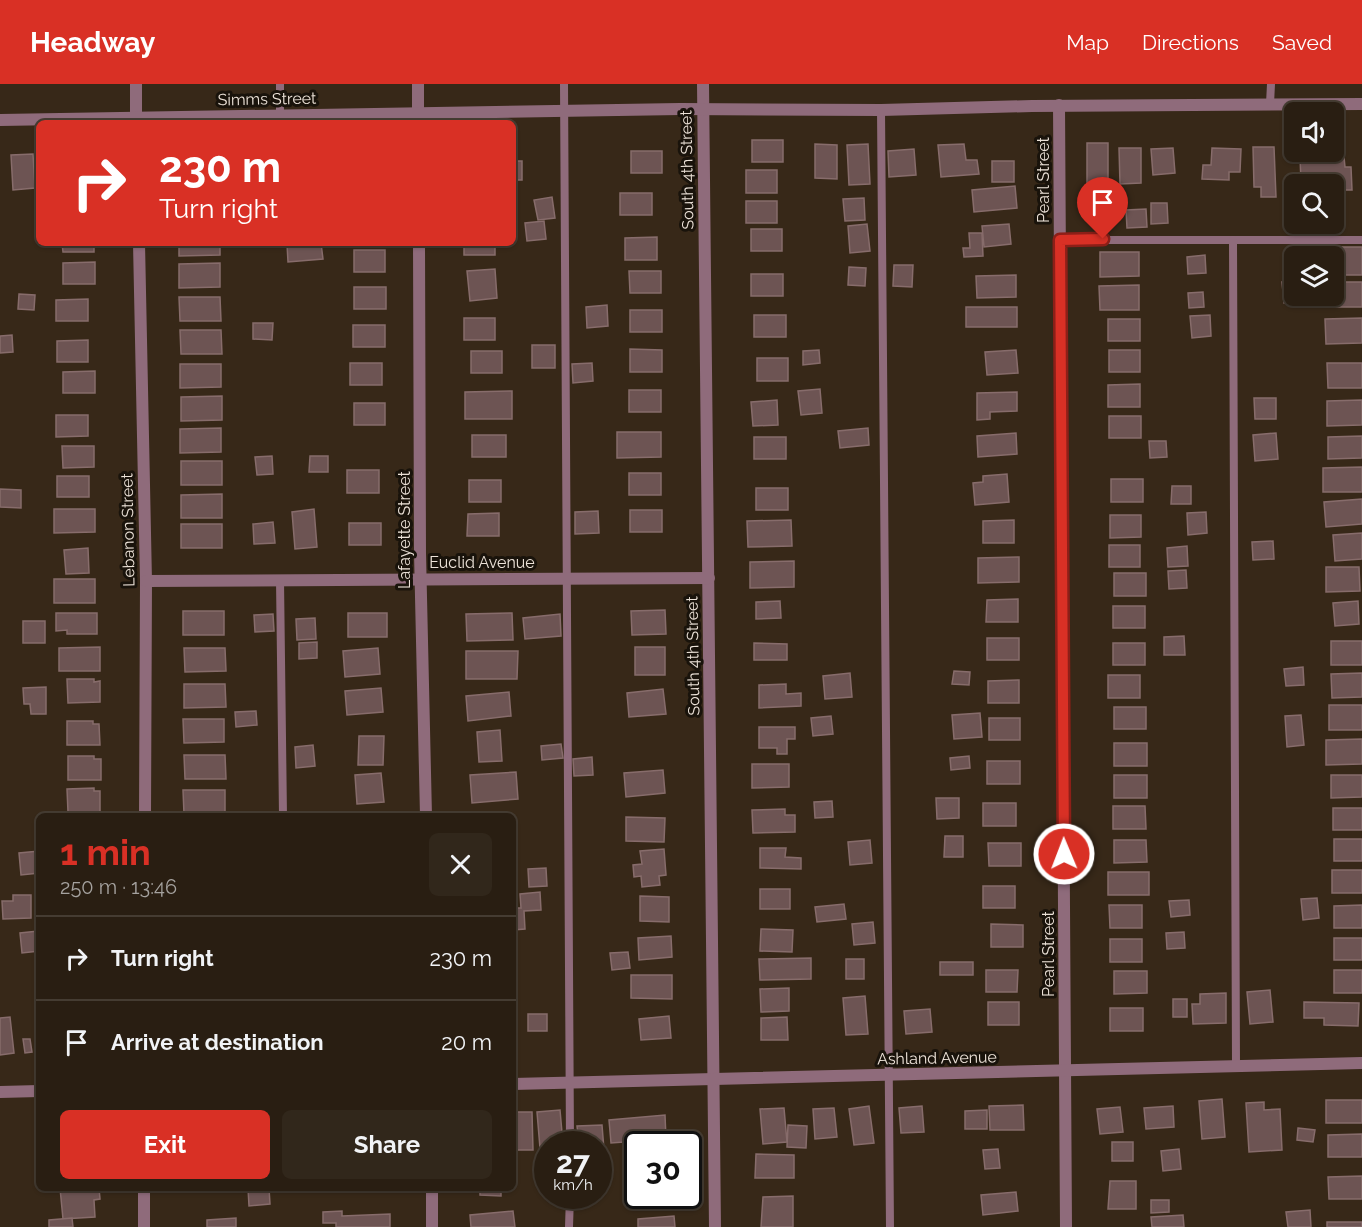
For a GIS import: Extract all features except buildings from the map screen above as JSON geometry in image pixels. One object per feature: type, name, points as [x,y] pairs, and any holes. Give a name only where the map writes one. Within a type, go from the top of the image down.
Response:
[{"type":"street","points":[[136,84],[136,120]]},
{"type":"street","points":[[418,84],[418,118]]},
{"type":"street","name":"South 4th Street","points":[[703,84],[715,1227]]},
{"type":"street","name":"Simms Street","points":[[0,120],[136,120],[280,116],[418,118],[703,109],[881,110],[1059,105],[1362,104]]},
{"type":"street","name":"Pearl Street","points":[[1059,105],[1066,1227]]},
{"type":"street","name":"Lebanon Street","points":[[139,246],[146,581],[145,813]]},
{"type":"street","name":"Lafayette Street","points":[[419,246],[421,578],[426,813]]},
{"type":"street","name":"Euclid Avenue","points":[[146,581],[709,578]]},
{"type":"street","name":"Ashland Avenue","points":[[516,1084],[713,1081],[1362,1063]]},
{"type":"street","points":[[0,1092],[36,1091]]},
{"type":"street","points":[[144,1191],[144,1227]]},
{"type":"street","points":[[432,1191],[432,1227]]},
{"type":"lane","points":[[280,84],[280,116]]},
{"type":"lane","points":[[564,84],[570,1131]]},
{"type":"lane","points":[[1270,105],[1271,84]]},
{"type":"lane","points":[[881,110],[891,1227]]},
{"type":"lane","points":[[1060,240],[1362,240]]},
{"type":"lane","points":[[1233,240],[1236,1067]]},
{"type":"lane","points":[[280,580],[283,813]]},
{"type":"lane","points":[[569,1227],[570,1209]]},
{"type":"route","points":[[1064,854],[1060,240],[1103,239]]}]
